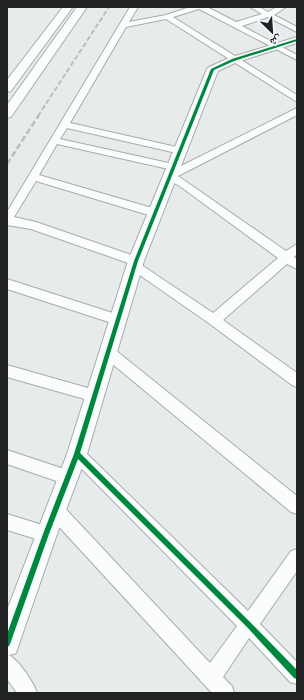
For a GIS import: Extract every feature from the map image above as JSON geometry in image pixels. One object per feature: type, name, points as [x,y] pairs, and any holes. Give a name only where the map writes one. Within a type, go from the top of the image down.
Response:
[{"type":"street","points":[[7,88],[67,7]]},
{"type":"street","points":[[7,114],[82,7]]},
{"type":"street","points":[[134,7],[7,221],[32,225],[135,264],[297,381]]},
{"type":"street","points":[[123,25],[167,17],[197,7]]},
{"type":"street","points":[[202,7],[297,58]]},
{"type":"street","points":[[254,7],[297,30]]},
{"type":"street","points":[[236,25],[268,15],[282,7]]},
{"type":"street","points":[[167,17],[297,99]]},
{"type":"street","points":[[7,644],[76,454],[109,353],[135,264],[213,69],[233,60],[297,40]]},
{"type":"street","points":[[171,172],[297,111]]},
{"type":"street","points":[[64,124],[181,151]]},
{"type":"street","points":[[54,141],[171,172],[184,185],[297,265]]},
{"type":"street","points":[[33,177],[155,213]]},
{"type":"street","points":[[214,320],[297,248]]},
{"type":"street","points":[[7,284],[118,320]]},
{"type":"street","points":[[109,353],[297,506]]},
{"type":"street","points":[[7,371],[95,396]]},
{"type":"street","points":[[76,454],[248,624],[297,675]]},
{"type":"street","points":[[7,457],[68,477]]},
{"type":"street","points":[[56,511],[225,693]]},
{"type":"street","points":[[7,522],[46,534]]},
{"type":"street","points":[[211,677],[297,557]]},
{"type":"street","points":[[7,663],[28,693]]},
{"type":"railway","points":[[38,116],[109,7]]},
{"type":"railway","points":[[7,164],[39,115]]},
{"type":"cycle path","points":[[7,644],[46,534],[77,454],[136,261],[213,69],[233,60],[297,40]]},
{"type":"cycle path","points":[[77,454],[248,624],[297,675]]}]
